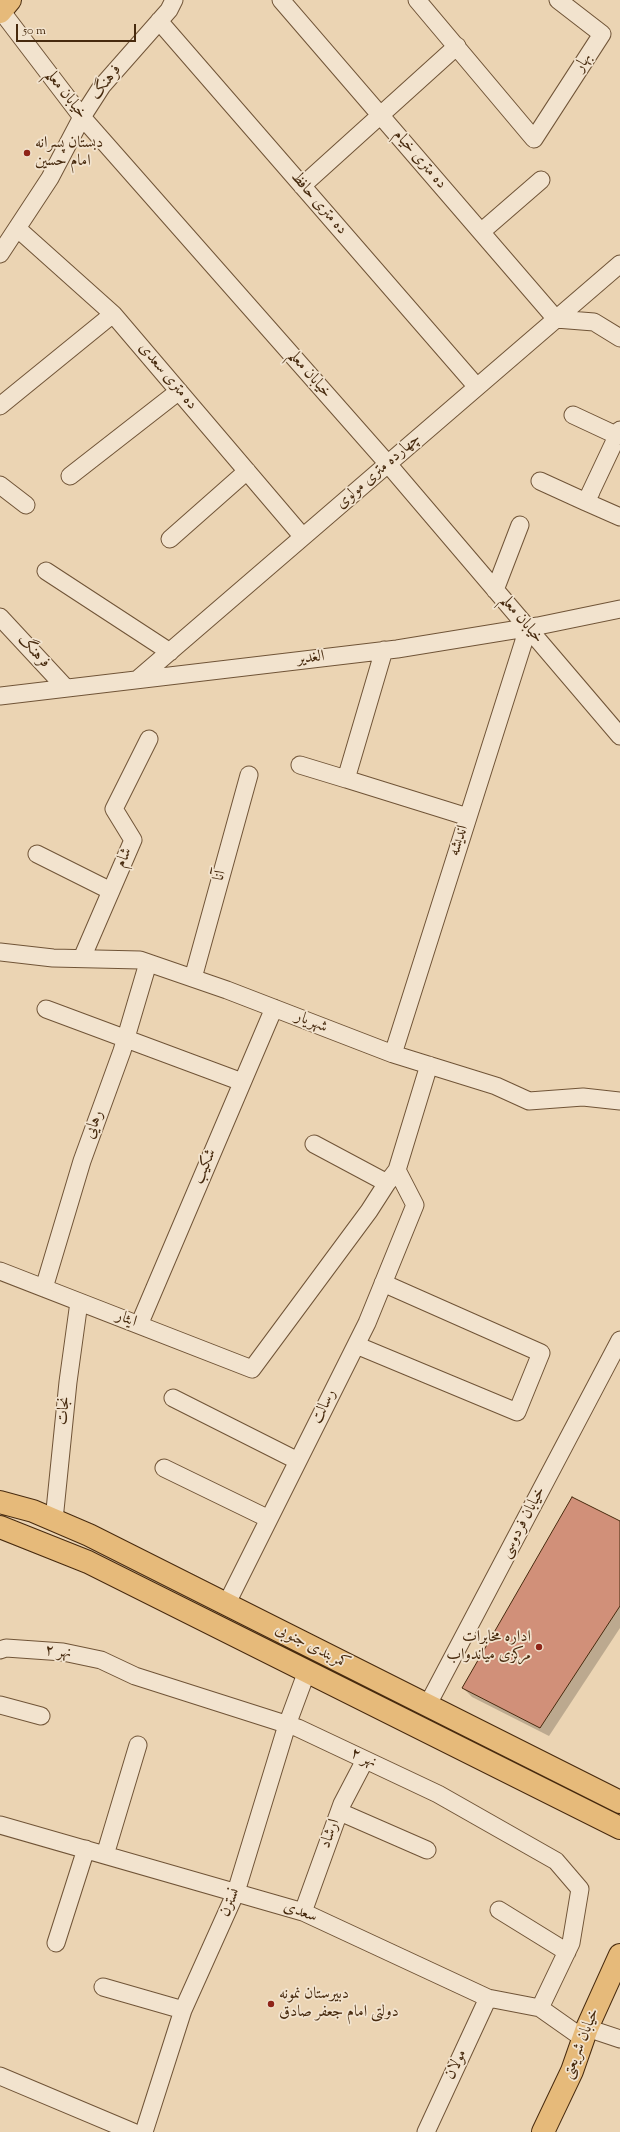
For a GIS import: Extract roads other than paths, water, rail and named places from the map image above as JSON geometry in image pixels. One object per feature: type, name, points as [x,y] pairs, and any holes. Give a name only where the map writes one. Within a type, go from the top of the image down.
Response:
[{"type":"main road","name":"کمربندی جنوبی","points":[[0,1502],[33,1511],[89,1535],[620,1802]]},
{"type":"main road","name":"کمربندی جنوبی","points":[[0,1527],[88,1562],[620,1828]]},
{"type":"main road","name":"خیابان شریعتی","points":[[543,2132],[572,2071],[585,2034],[620,1956]]},
{"type":"street","name":"فرهنگ","points":[[0,254],[18,229],[50,178],[82,117],[102,86],[169,10],[174,0]]},
{"type":"street","name":"ده متری خیام","points":[[281,0],[556,320]]},
{"type":"street","points":[[302,186],[379,114],[457,46],[417,0]]},
{"type":"street","name":"بهار","points":[[457,46],[534,139],[602,34],[558,0]]},
{"type":"street","name":"خیابان معلم","points":[[4,8],[82,117],[388,464],[620,736]]},
{"type":"street","name":"ده متری حافظ","points":[[159,21],[477,387]]},
{"type":"street","points":[[481,232],[541,180]]},
{"type":"street","name":"ده متری سعدی","points":[[18,229],[113,314],[303,537]]},
{"type":"street","name":"چهارده متری مولوی","points":[[138,680],[620,264]]},
{"type":"street","points":[[0,406],[113,314]]},
{"type":"street","points":[[556,320],[594,322],[620,338]]},
{"type":"street","points":[[70,476],[179,391]]},
{"type":"street","points":[[573,415],[619,432],[586,502]]},
{"type":"street","points":[[170,539],[247,471]]},
{"type":"street","points":[[540,481],[620,517]]},
{"type":"street","points":[[0,485],[26,505]]},
{"type":"street","points":[[495,590],[520,524]]},
{"type":"street","points":[[46,571],[170,652]]},
{"type":"street","name":"الغدیر","points":[[0,696],[384,650],[528,628],[620,609]]},
{"type":"street","name":"فرهنگ","points":[[0,617],[66,688]]},
{"type":"street","name":"اندیشه","points":[[393,1054],[528,628]]},
{"type":"street","points":[[346,779],[384,650]]},
{"type":"street","name":"شام","points":[[82,958],[133,840],[114,809],[148,739]]},
{"type":"street","points":[[300,765],[468,817]]},
{"type":"street","name":"آنا","points":[[193,978],[249,774]]},
{"type":"street","points":[[37,854],[111,891]]},
{"type":"street","name":"شهریار","points":[[0,952],[53,958],[140,960],[274,1008],[393,1054],[496,1086],[529,1101],[583,1097],[620,1101]]},
{"type":"street","name":"رهایی","points":[[44,1288],[82,1161],[126,1039],[148,963]]},
{"type":"street","name":"شکیب","points":[[139,1325],[274,1008]]},
{"type":"street","points":[[46,1009],[242,1082]]},
{"type":"street","points":[[314,1144],[392,1177],[429,1066]]},
{"type":"street","name":"ایثار","points":[[0,1271],[252,1369],[369,1211],[392,1177]]},
{"type":"street","name":"رسالت","points":[[226,1605],[356,1345],[415,1205],[392,1177]]},
{"type":"street","points":[[356,1345],[517,1412],[541,1353],[383,1283]]},
{"type":"street","name":"نجات","points":[[54,1520],[68,1382],[79,1302]]},
{"type":"street","name":"خیابان فردوسی","points":[[428,1706],[620,1340]]},
{"type":"street","points":[[173,1398],[298,1461]]},
{"type":"street","points":[[164,1468],[269,1519]]},
{"type":"street","name":"نهر ۲","points":[[0,1650],[6,1648],[63,1652],[101,1660],[135,1676],[287,1725],[438,1794],[556,1861],[580,1889],[571,1943],[540,2008]]},
{"type":"street","name":"نسترن","points":[[144,2132],[183,2010],[236,1892],[287,1725],[307,1671]]},
{"type":"street","points":[[0,1705],[41,1716]]},
{"type":"street","points":[[105,1855],[138,1745]]},
{"type":"street","name":"ارشاد","points":[[303,1912],[340,1812],[365,1760]]},
{"type":"street","points":[[340,1812],[427,1850]]},
{"type":"street","name":"سعدی","points":[[0,1825],[303,1912],[488,1998],[540,2008],[585,2034],[620,2039]]},
{"type":"street","points":[[56,1943],[86,1849]]},
{"type":"street","points":[[499,1910],[567,1952]]},
{"type":"street","points":[[103,1987],[183,2010]]},
{"type":"street","name":"مولان","points":[[426,2132],[488,1998]]},
{"type":"street","points":[[0,2076],[133,2132]]},
{"type":"place","name":"دبستان پسرانه امام حسین","points":[[27,153]]},
{"type":"place","name":"اداره مخابرات مرکزی میاندواب","points":[[539,1647]]},
{"type":"place","name":"دبیرستان نمونه دولتی امام جعفر صادق","points":[[271,2004]]}]
